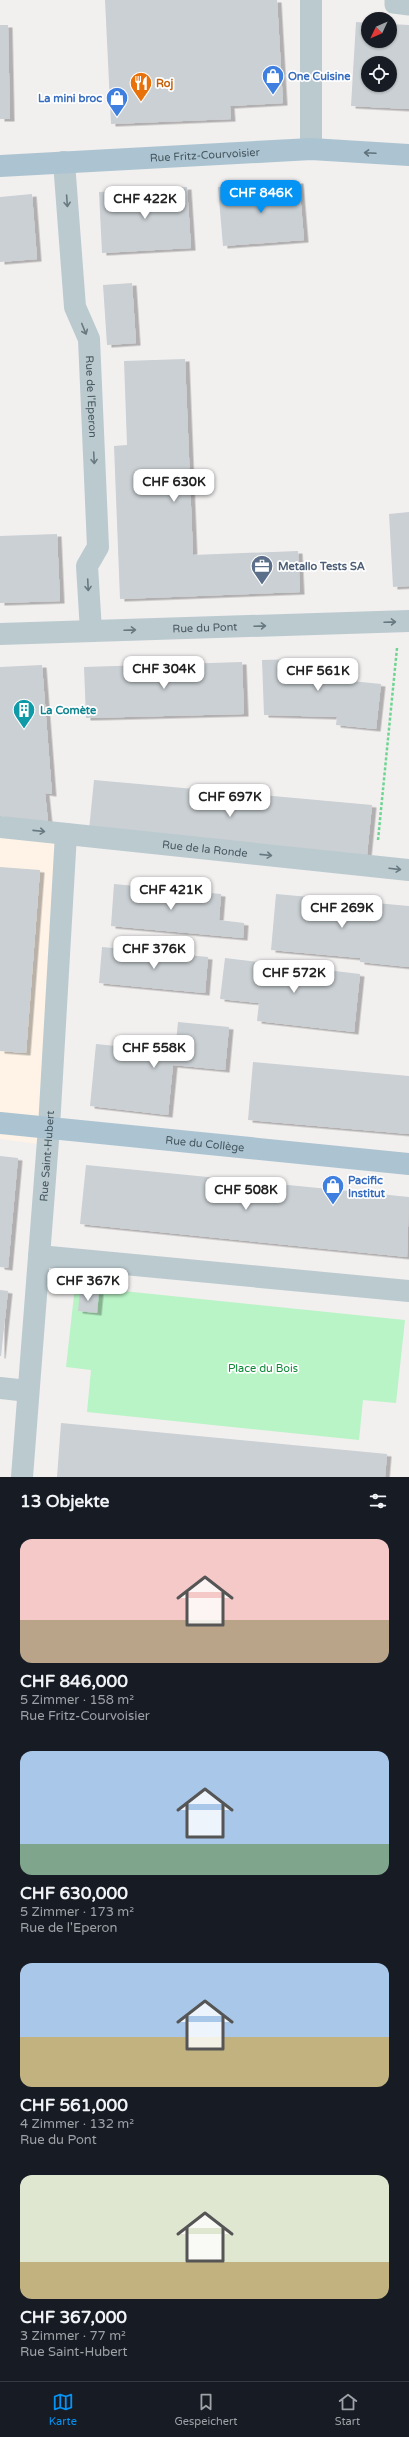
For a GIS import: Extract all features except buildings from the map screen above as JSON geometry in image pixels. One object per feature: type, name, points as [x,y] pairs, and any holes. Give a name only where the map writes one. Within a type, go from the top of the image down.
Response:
[{"type":"main road","name":"Rue Fritz-Courvoisier","points":[[0,166],[311,149],[409,155]]},
{"type":"main road","name":"Rue du Collège","points":[[0,1123],[409,1164]]},
{"type":"street","points":[[311,0],[311,149]]},
{"type":"street","name":"Rue de l'Eperon","points":[[64,162],[75,307],[89,340],[98,547],[87,566],[91,631]]},
{"type":"street","name":"Rue du Pont","points":[[0,634],[404,621]]},
{"type":"street","name":"Rue de la Ronde","points":[[0,827],[409,870]]},
{"type":"street","name":"Rue Saint-Hubert","points":[[22,1477],[49,1127],[66,834]]},
{"type":"street","points":[[39,1256],[409,1291]]},
{"type":"street","points":[[0,1388],[28,1391]]},
{"type":"lane","points":[[393,0],[393,5],[409,7]]},
{"type":"path","points":[[375,866],[404,621]]},
{"type":"shaded area","points":[[0,836],[57,842],[38,1144],[0,1139]]},
{"type":"green space","name":"Place du Bois","points":[[75,1286],[405,1320],[396,1403],[363,1400],[359,1440],[87,1412],[91,1370],[66,1367]]},
{"type":"place","name":"One Cuisine","points":[[273,96]]},
{"type":"place","name":"Roj","points":[[141,102]]},
{"type":"place","name":"La mini broc","points":[[117,118]]},
{"type":"place","name":"Metallo Tests SA","points":[[262,586]]},
{"type":"place","name":"La Comète","points":[[24,730]]},
{"type":"place","name":"Pacific Institut","points":[[333,1206]]}]
